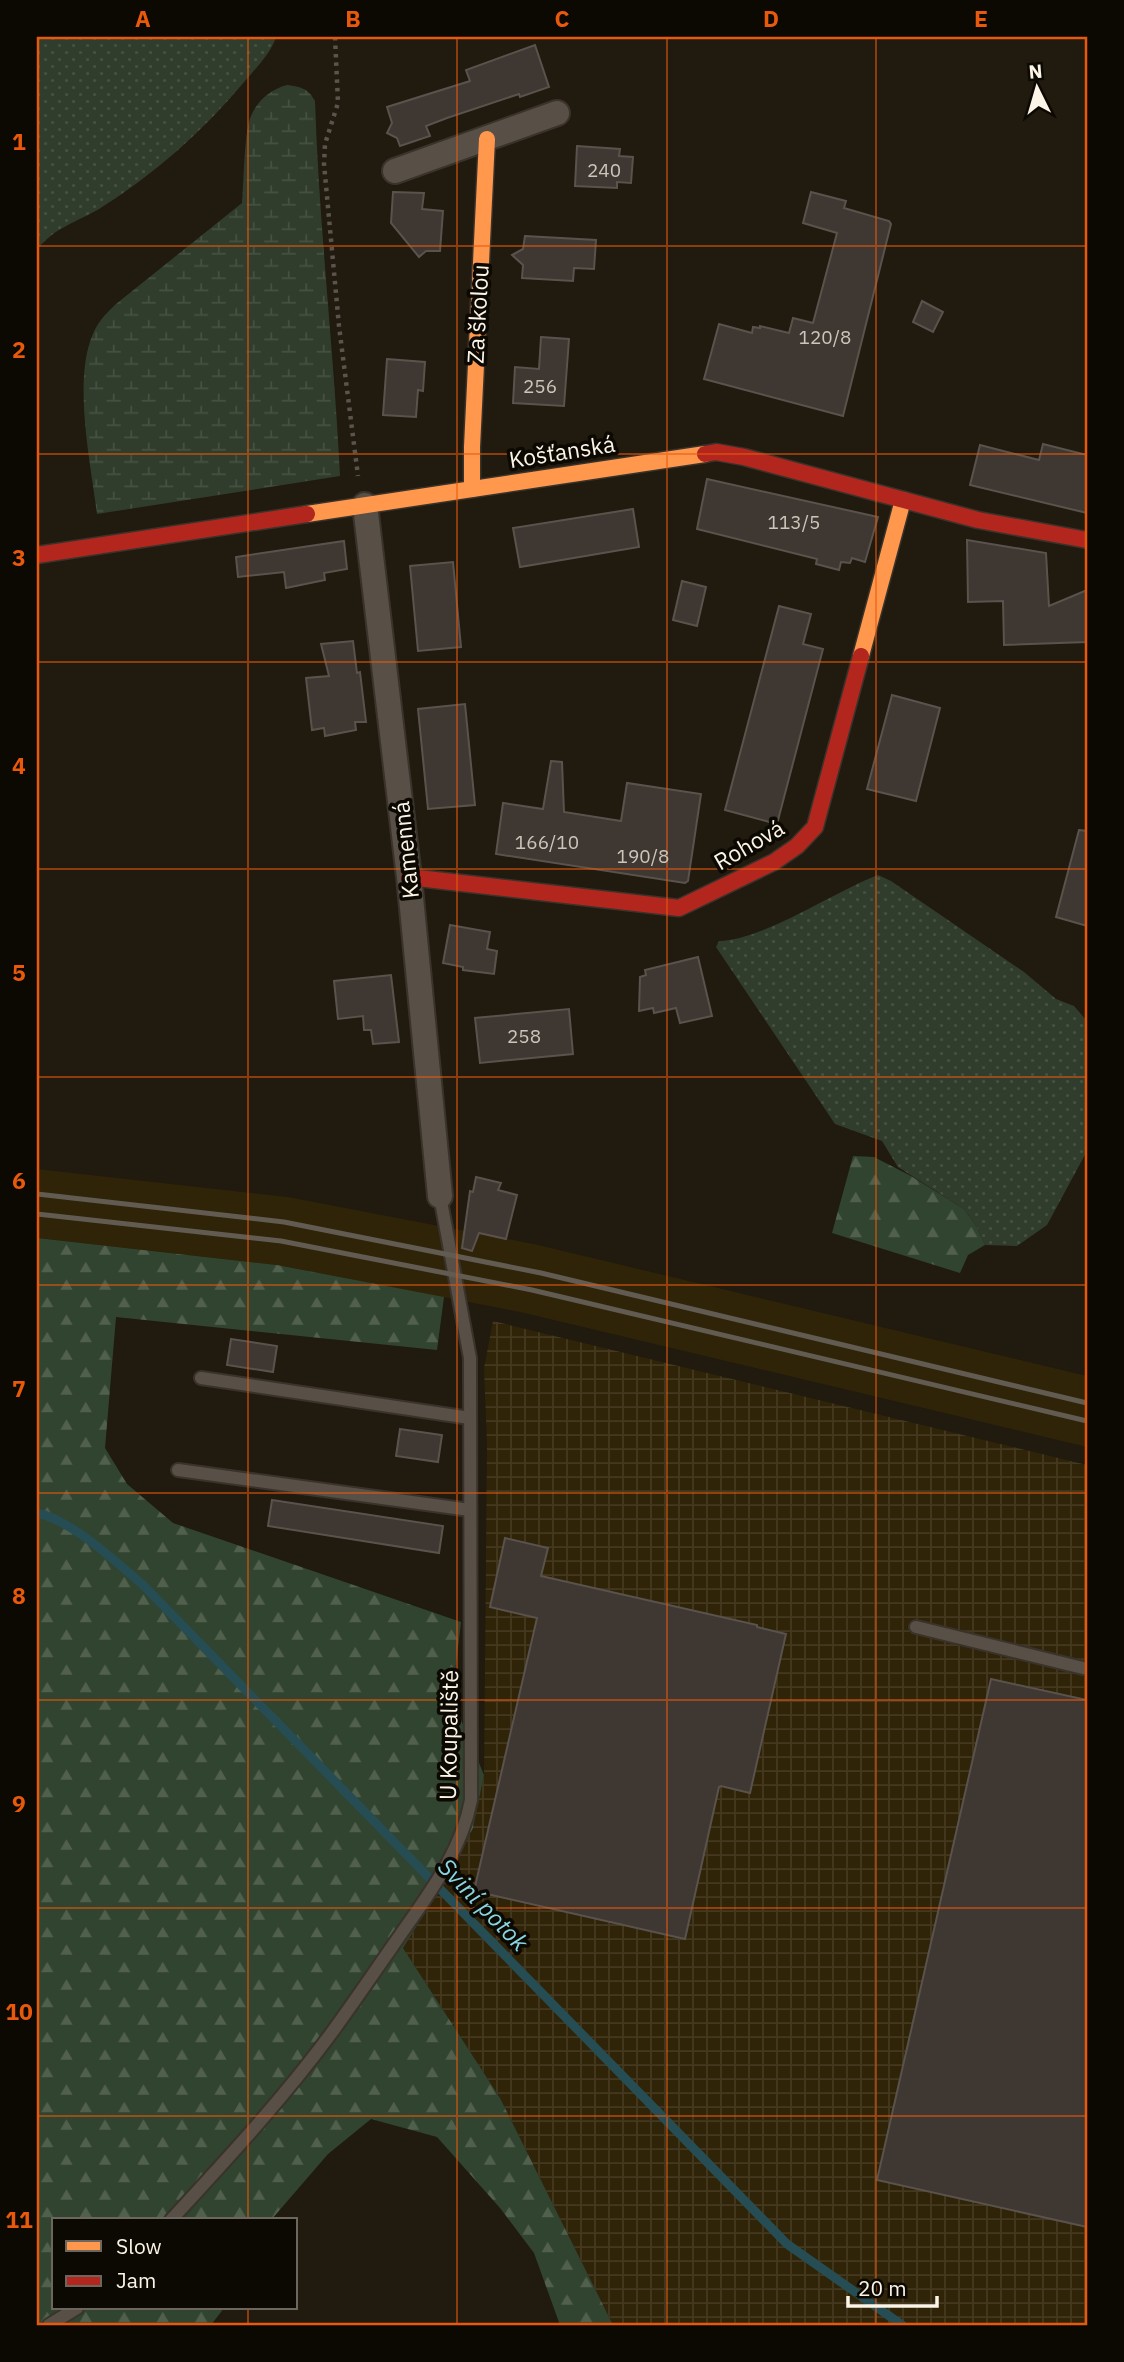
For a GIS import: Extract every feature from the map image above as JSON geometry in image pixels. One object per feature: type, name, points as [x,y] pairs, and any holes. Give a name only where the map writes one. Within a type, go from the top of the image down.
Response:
[{"type":"street","points":[[395,171],[557,113]]},
{"type":"street","name":"Za školou","points":[[472,489],[487,139]]},
{"type":"street","name":"Košťanská","points":[[37,555],[716,452],[1007,526],[1087,540]]},
{"type":"street","name":"Rohová","points":[[409,877],[679,908],[774,862],[797,846],[815,827],[903,500]]},
{"type":"street","name":"Kamenná","points":[[365,505],[409,877],[440,1196]]},
{"type":"lane","name":"U Koupaliště","points":[[173,2218],[241,2144],[330,2036],[412,1918],[454,1852],[466,1825],[471,1800],[470,1358],[440,1196]]},
{"type":"lane","points":[[201,1378],[470,1418]]},
{"type":"lane","points":[[178,1470],[471,1510]]},
{"type":"lane","points":[[916,1627],[1087,1669]]},
{"type":"lane","points":[[49,2325],[74,2310]]},
{"type":"path","points":[[335,37],[338,103],[325,144],[326,192],[348,398],[358,475],[365,505]]},
{"type":"shaded area","points":[[37,1169],[288,1197],[534,1244],[1087,1376],[1087,1447],[520,1312],[277,1265],[37,1238]]},
{"type":"shaded area","points":[[493,1321],[1087,1465],[1087,2325],[613,2325],[500,2098],[403,1948],[450,1873],[473,1828],[484,1775],[487,1445],[484,1368]]},
{"type":"green space","points":[[37,37],[276,37],[267,55],[245,81],[177,151],[120,196],[50,236],[37,250]]},
{"type":"green space","points":[[287,85],[304,89],[315,101],[340,476],[97,514],[84,414],[86,361],[91,339],[103,318],[116,304],[242,203],[251,116],[265,96]]},
{"type":"green space","points":[[878,875],[891,881],[1024,972],[1056,999],[1074,1006],[1087,1021],[1087,1151],[1047,1225],[1017,1246],[985,1245],[964,1209],[898,1167],[882,1141],[835,1124],[716,947],[719,941],[756,933]]},
{"type":"green space","points":[[853,1156],[874,1157],[964,1209],[985,1245],[968,1255],[960,1273],[832,1233]]},
{"type":"green space","points":[[37,1238],[277,1265],[444,1297],[437,1350],[116,1317],[105,1448],[127,1484],[173,1523],[461,1622],[452,1698],[484,1775],[473,1828],[450,1873],[403,1948],[500,2098],[613,2325],[560,2325],[534,2253],[500,2208],[437,2137],[371,2119],[328,2154],[273,2218],[52,2218],[52,2310],[222,2310],[211,2325],[37,2325]]},
{"type":"building","points":[[535,45],[549,87],[520,97],[519,94],[426,126],[430,136],[400,146],[397,138],[387,133],[392,123],[387,107],[470,81],[466,70]]},
{"type":"building","points":[[577,146],[620,149],[619,156],[633,157],[631,183],[617,182],[617,188],[575,186]]},
{"type":"building","points":[[393,192],[424,193],[422,209],[443,211],[440,251],[426,251],[419,257],[391,223]]},
{"type":"building","points":[[811,192],[846,201],[844,208],[889,221],[891,224],[843,416],[704,379],[719,324],[752,333],[753,327],[760,326],[789,333],[793,318],[813,323],[837,233],[803,223]]},
{"type":"building","points":[[525,236],[596,240],[594,269],[574,268],[573,281],[522,278],[523,265],[512,255],[523,249]]},
{"type":"building","points":[[922,301],[943,312],[933,332],[913,322]]},
{"type":"building","points":[[541,337],[569,339],[564,406],[513,403],[515,367],[539,369]]},
{"type":"building","points":[[387,359],[425,362],[423,391],[418,390],[416,417],[383,415]]},
{"type":"building","points":[[1043,444],[1087,455],[1087,513],[970,485],[980,445],[1039,460]]},
{"type":"building","points":[[707,479],[878,517],[865,562],[852,558],[850,563],[841,562],[839,570],[816,564],[817,559],[697,529]]},
{"type":"building","points":[[633,509],[639,547],[520,567],[513,528]]},
{"type":"building","points":[[967,540],[1046,553],[1049,606],[1087,590],[1087,642],[1004,645],[1003,601],[968,602]]},
{"type":"building","points":[[344,541],[347,569],[324,573],[325,580],[286,588],[284,572],[238,577],[236,557]]},
{"type":"building","points":[[453,562],[461,647],[418,651],[410,566]]},
{"type":"building","points":[[682,581],[706,587],[697,626],[673,620]]},
{"type":"building","points":[[779,606],[811,614],[803,644],[823,649],[777,824],[725,810]]},
{"type":"building","points":[[353,641],[366,722],[355,722],[356,730],[325,736],[324,728],[312,730],[306,678],[329,676],[321,644]]},
{"type":"building","points":[[892,695],[940,708],[916,801],[867,789]]},
{"type":"building","points":[[465,704],[475,805],[428,809],[418,709]]},
{"type":"building","points":[[551,761],[562,762],[564,812],[621,821],[627,783],[701,794],[688,881],[685,883],[496,854],[503,803],[543,809]]},
{"type":"building","points":[[1079,830],[1087,831],[1087,926],[1056,917]]},
{"type":"building","points":[[450,925],[490,932],[487,949],[497,951],[494,974],[463,970],[463,967],[443,963]]},
{"type":"building","points":[[698,957],[712,1016],[680,1023],[676,1008],[654,1013],[653,1008],[639,1011],[640,977],[646,975],[645,970]]},
{"type":"building","points":[[391,975],[399,1042],[373,1044],[371,1030],[364,1030],[363,1016],[338,1019],[334,981]]},
{"type":"building","points":[[569,1009],[573,1054],[480,1063],[475,1018]]},
{"type":"building","points":[[476,1177],[501,1183],[498,1190],[517,1195],[506,1239],[479,1233],[472,1251],[462,1248],[470,1191],[473,1192]]},
{"type":"building","points":[[231,1339],[277,1346],[273,1372],[227,1365]]},
{"type":"building","points":[[400,1429],[442,1435],[438,1462],[396,1456]]},
{"type":"building","points":[[272,1500],[443,1526],[439,1553],[268,1526]]},
{"type":"building","points":[[505,1538],[548,1548],[541,1576],[786,1634],[750,1793],[719,1787],[685,1939],[474,1891],[537,1618],[490,1607]]},
{"type":"building","points":[[991,1679],[1087,1700],[1087,2227],[877,2180]]},
{"type":"waterway","name":"Sviní potok","points":[[37,1513],[51,1517],[79,1533],[144,1586],[787,2244],[902,2325]]},
{"type":"railway","points":[[37,1194],[284,1222],[541,1273],[1087,1403]]},
{"type":"railway","points":[[37,1214],[281,1241],[532,1290],[1087,1421]]},
{"type":"traffic: slow","points":[[472,489],[487,139]]},
{"type":"traffic: slow","points":[[307,514],[705,454]]},
{"type":"traffic: slow","points":[[861,656],[903,500]]},
{"type":"traffic: jam","points":[[705,454],[716,452],[744,457],[978,520],[1087,540]]},
{"type":"traffic: jam","points":[[37,555],[307,514]]},
{"type":"traffic: jam","points":[[409,877],[679,908],[774,862],[797,846],[815,827],[861,656]]}]
